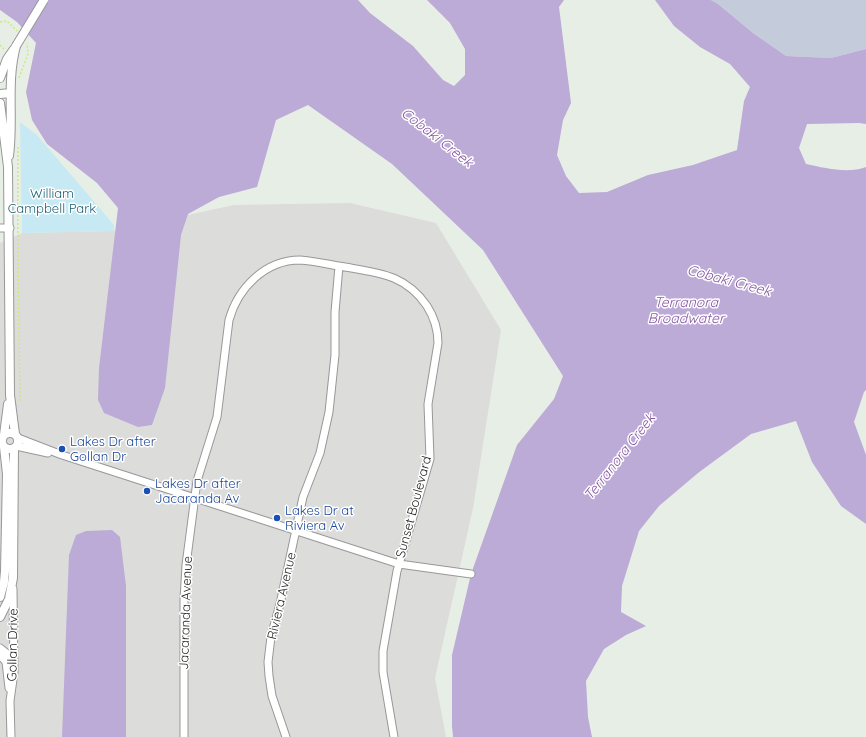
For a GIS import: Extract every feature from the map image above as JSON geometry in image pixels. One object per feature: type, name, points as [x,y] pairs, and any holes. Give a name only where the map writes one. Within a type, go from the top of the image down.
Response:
[{"type":"street","points":[[0,78],[7,59],[44,0]]},
{"type":"street","points":[[8,167],[12,137],[10,93],[11,76],[16,46]]},
{"type":"street","points":[[0,94],[10,93]]},
{"type":"street","name":"Gollan Drive","points":[[0,103],[8,167],[10,228],[10,395],[16,442],[13,578],[14,666],[10,700],[11,737]]},
{"type":"street","points":[[0,228],[10,228]]},
{"type":"street","name":"Jacaranda Avenue","points":[[184,737],[184,583],[197,481],[216,417],[228,320],[233,307],[248,284],[261,273],[276,265],[284,262],[305,261],[339,266]]},
{"type":"street","name":"Riviera Avenue","points":[[286,737],[272,696],[268,662],[271,637],[280,604],[303,497],[320,453],[329,412],[335,355],[335,312],[339,266]]},
{"type":"street","name":"Sunset Boulevard","points":[[339,266],[381,273],[408,284],[417,292],[429,309],[438,334],[438,344],[428,404],[430,459],[399,564],[384,644],[382,663],[394,737]]},
{"type":"street","name":"Gollan Drive","points":[[0,597],[5,575],[7,474],[2,439],[4,435],[10,395]]},
{"type":"street","points":[[4,435],[9,432],[16,442],[399,564],[471,574]]},
{"type":"street","points":[[4,447],[9,449],[16,442]]},
{"type":"street","points":[[0,617],[4,604],[5,575]]},
{"type":"street","name":"Gollan Drive","points":[[4,604],[13,578]]},
{"type":"street","points":[[0,648],[10,656],[14,666]]},
{"type":"street","points":[[0,655],[5,660],[6,664],[10,700]]},
{"type":"path","points":[[0,22],[8,20],[18,32]]},
{"type":"path","points":[[18,83],[28,54],[28,44],[23,38]]},
{"type":"path","points":[[18,142],[17,200],[20,406]]},
{"type":"shaded area","points":[[711,0],[866,0],[866,49],[831,58],[786,56],[753,33]]},
{"type":"shaded area","points":[[350,203],[436,223],[501,330],[473,508],[435,678],[446,737],[0,737],[0,243],[22,233],[114,231],[234,205]]},
{"type":"green space","name":"William Campbell Park","points":[[20,122],[37,135],[114,225],[114,231],[22,233]]},
{"type":"water","name":"Terranora Broadwater","points":[[0,0],[358,0],[370,13],[413,46],[443,80],[454,86],[465,75],[465,49],[450,23],[427,0],[564,0],[559,7],[571,103],[563,120],[557,155],[566,176],[579,193],[607,192],[648,175],[693,165],[737,150],[744,101],[750,87],[730,64],[700,47],[674,26],[655,0],[711,0],[753,33],[786,56],[831,58],[866,49],[866,124],[807,124],[799,148],[806,164],[829,169],[844,170],[866,167],[866,390],[854,422],[866,455],[866,524],[841,506],[812,462],[796,421],[751,434],[698,473],[659,506],[639,531],[622,586],[621,612],[646,626],[626,635],[604,649],[586,681],[588,717],[592,737],[453,737],[452,655],[471,574],[517,445],[554,399],[563,376],[483,250],[392,164],[308,105],[276,120],[257,187],[219,197],[188,214],[181,235],[165,388],[152,425],[138,427],[104,413],[98,400],[99,368],[118,208],[97,183],[47,144],[32,120],[26,92],[36,43],[17,22],[0,10]]},
{"type":"water","points":[[112,530],[120,537],[126,586],[126,737],[62,737],[69,555],[76,535],[86,531]]},
{"type":"place","name":"Lakes Dr after Gollan Dr","points":[[62,449]]},
{"type":"place","name":"Lakes Dr after Jacaranda Av","points":[[147,491]]},
{"type":"place","name":"Lakes Dr at Riviera Av","points":[[277,518]]},
{"type":"water label","name":"Cobaki Creek","points":[[437,138]]},
{"type":"water label","name":"Cobaki Creek","points":[[729,281]]},
{"type":"water label","name":"Terranora Creek","points":[[620,457]]}]
